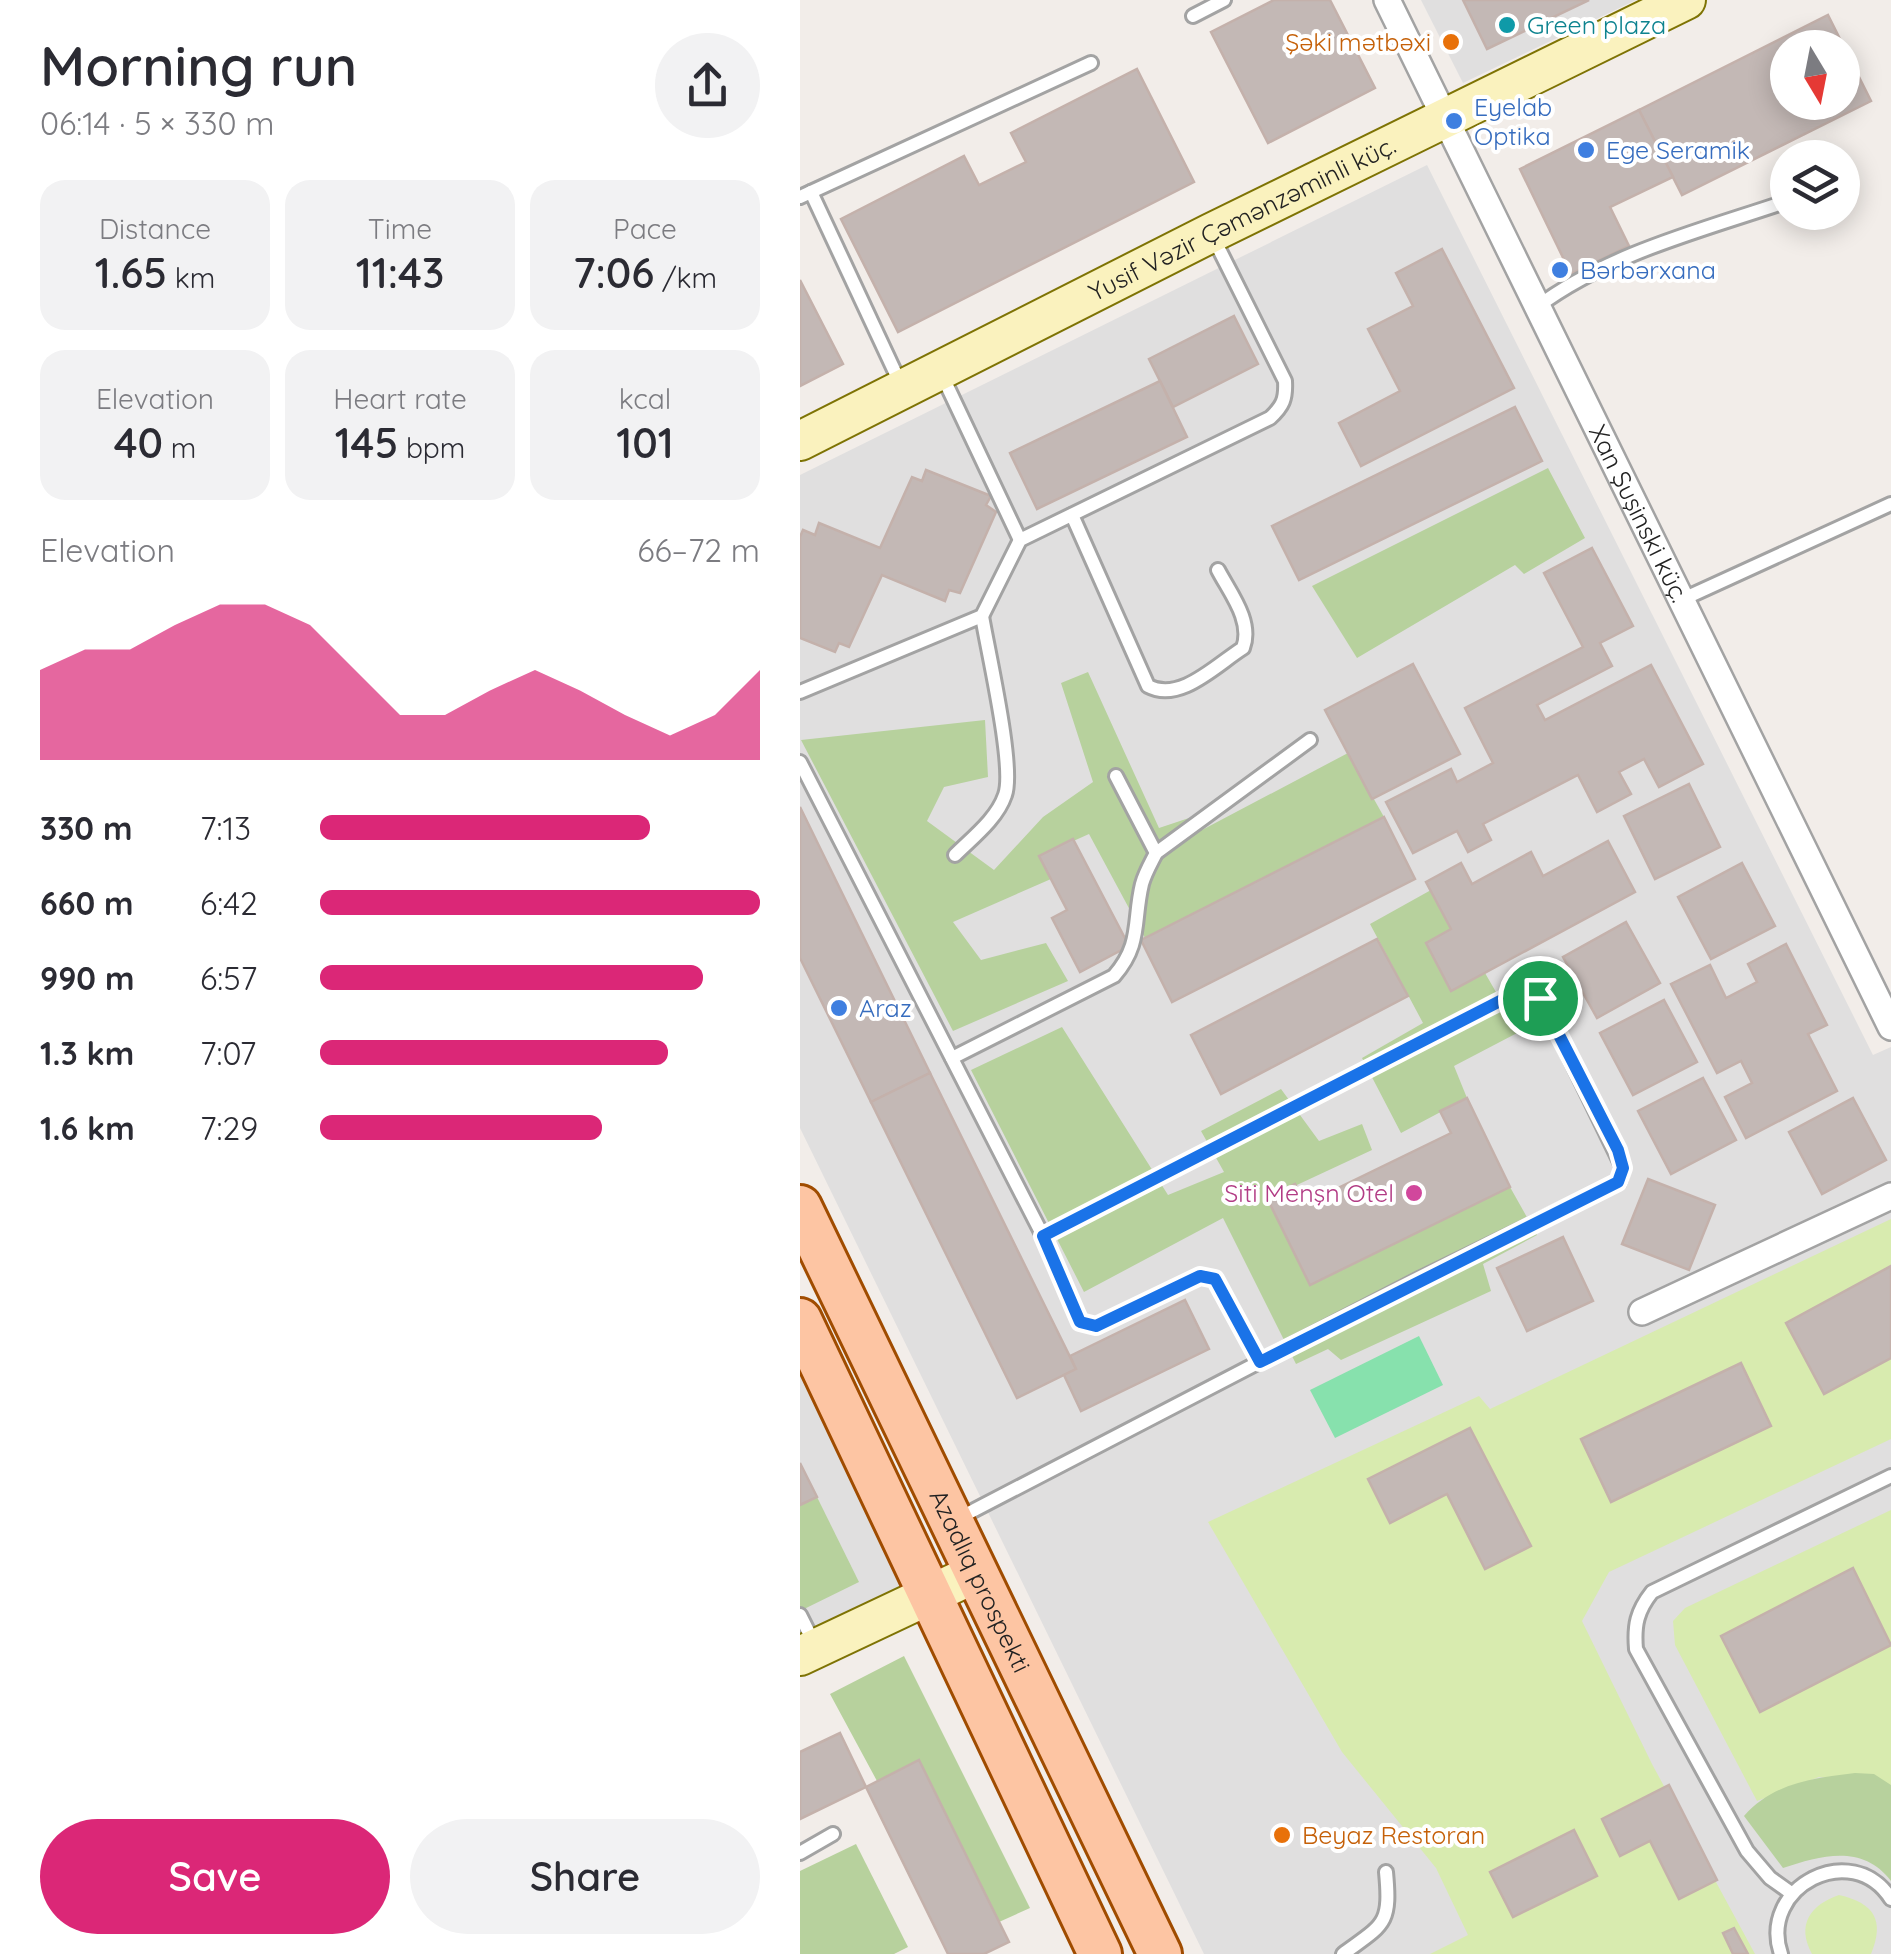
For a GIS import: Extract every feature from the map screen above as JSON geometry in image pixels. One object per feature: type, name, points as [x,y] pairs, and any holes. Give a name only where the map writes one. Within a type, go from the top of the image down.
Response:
[{"type":"main road","name":"Yusif Vəzir Çəmənzəminli küç.","points":[[800,440],[1686,0]]},
{"type":"main road","name":"Azadlıq prospekti","points":[[800,1206],[1160,1954]]},
{"type":"main road","name":"Azadlıq prospekti","points":[[800,1320],[1099,1954]]},
{"type":"main road","points":[[805,1640],[976,1573]]},
{"type":"street","name":"Xan Şuşinski küç.","points":[[1388,0],[1891,1026]]},
{"type":"street","points":[[1642,1312],[1891,1196]]},
{"type":"lane","points":[[1193,16],[1224,0]]},
{"type":"lane","points":[[903,389],[805,195],[1090,62]]},
{"type":"lane","points":[[1537,307],[1568,284],[1645,251],[1770,208]]},
{"type":"lane","points":[[955,855],[998,811],[1007,792],[1007,766],[982,616],[1020,540],[1270,418],[1282,408],[1285,381],[1211,233]]},
{"type":"lane","points":[[940,371],[1020,540]]},
{"type":"lane","points":[[1680,600],[1891,504]]},
{"type":"lane","points":[[1072,515],[1148,686],[1160,692],[1175,692],[1243,648],[1247,636],[1243,618],[1218,570]]},
{"type":"lane","points":[[800,692],[982,616]]},
{"type":"lane","points":[[952,1058],[1114,976],[1128,960],[1135,941],[1142,882],[1156,854],[1310,740]]},
{"type":"lane","points":[[800,762],[1043,1236],[1080,1322],[1096,1326],[1200,1276],[1215,1279],[1260,1362]]},
{"type":"lane","points":[[1116,776],[1156,854]]},
{"type":"lane","points":[[952,1522],[1618,1182],[1623,1168],[1618,1150],[1540,998],[1524,992],[1043,1236]]},
{"type":"lane","points":[[1791,1893],[1770,1878],[1747,1851],[1636,1649],[1634,1628],[1640,1608],[1652,1592],[1891,1476]]},
{"type":"lane","points":[[800,1853],[833,1834]]},
{"type":"lane","points":[[1781,1954],[1776,1930],[1781,1910],[1791,1893],[1807,1879],[1827,1871],[1849,1871],[1869,1878],[1891,1900]]},
{"type":"lane","points":[[1342,1954],[1382,1921],[1390,1908],[1386,1872]]},
{"type":"shaded area","points":[[1421,0],[1636,0],[1463,83]]},
{"type":"shaded area","points":[[1427,165],[1873,1055],[1891,1047],[1891,1954],[1204,1954],[800,1128],[800,475]]},
{"type":"shaded area","points":[[800,1365],[910,1595],[800,1651]]},
{"type":"green space","points":[[1548,468],[1585,538],[1524,574],[1515,565],[1357,658],[1312,586]]},
{"type":"green space","points":[[1088,672],[1159,828],[1189,818],[1202,830],[1348,753],[1384,817],[1145,938],[1089,834],[1040,856],[1051,879],[953,922],[981,960],[1046,943],[1068,981],[953,1031],[801,740],[985,720],[988,777],[944,787],[927,821],[994,870],[1043,817],[1093,782],[1061,683]]},
{"type":"green space","points":[[1431,890],[1451,929],[1426,943],[1451,990],[1485,973],[1519,1032],[1454,1066],[1467,1098],[1401,1133],[1362,1058],[1423,1023],[1370,924]]},
{"type":"green space","points":[[1062,1027],[1168,1195],[1224,1172],[1201,1131],[1281,1089],[1319,1141],[1362,1124],[1372,1150],[1267,1199],[1310,1285],[1510,1187],[1537,1235],[1483,1264],[1491,1291],[1341,1360],[1328,1349],[1296,1364],[1223,1218],[1084,1292],[971,1070]]},
{"type":"green space","points":[[1891,1219],[1891,1439],[1609,1572],[1582,1621],[1652,1764],[1755,1954],[1430,1954],[1468,1935],[1436,1868],[1342,1752],[1208,1522],[1479,1396],[1490,1409]]},
{"type":"green space","points":[[1419,1336],[1443,1385],[1335,1438],[1310,1390]]},
{"type":"green space","points":[[817,1497],[859,1582],[800,1611],[800,1505]]},
{"type":"green space","points":[[1891,1510],[1891,1785],[1819,1777],[1757,1801],[1675,1645],[1673,1621],[1685,1608]]},
{"type":"green space","points":[[904,1656],[1030,1908],[999,1922],[920,1761],[877,1781],[830,1694]]},
{"type":"green space","points":[[1855,1773],[1874,1774],[1891,1785],[1891,1881],[1880,1869],[1855,1857],[1812,1859],[1783,1868],[1744,1816],[1781,1789]]},
{"type":"green space","points":[[856,1844],[908,1947],[894,1954],[800,1954],[800,1871]]},
{"type":"green space","points":[[1839,1895],[1861,1903],[1873,1915],[1877,1932],[1871,1954],[1812,1954],[1805,1934],[1809,1917],[1820,1904]]},
{"type":"building","points":[[1274,0],[1330,0],[1375,88],[1268,143],[1211,32]]},
{"type":"building","name":"Green plaza","points":[[1463,0],[1589,0],[1487,49]]},
{"type":"building","points":[[1828,15],[1836,30],[1798,30]]},
{"type":"building","points":[[1770,44],[1770,120],[1833,120],[1793,140],[1770,140],[1770,151],[1682,195],[1639,110]]},
{"type":"building","points":[[1137,69],[1194,182],[898,332],[841,219],[964,156],[979,185],[1026,162],[1011,133]]},
{"type":"building","points":[[1860,79],[1871,101],[1860,106]]},
{"type":"building","points":[[1639,110],[1673,177],[1610,207],[1629,246],[1571,274],[1520,169]]},
{"type":"building","points":[[1442,249],[1514,388],[1361,466],[1339,423],[1400,391],[1368,329],[1413,306],[1396,273]]},
{"type":"building","points":[[800,280],[843,364],[800,386]]},
{"type":"building","points":[[1234,316],[1258,364],[1173,407],[1149,359]]},
{"type":"building","points":[[1160,381],[1187,437],[1037,509],[1010,453]]},
{"type":"building","points":[[1515,407],[1542,461],[1299,580],[1272,526]]},
{"type":"building","points":[[926,470],[991,496],[986,505],[996,512],[960,593],[949,590],[945,601],[882,575],[849,647],[839,643],[835,652],[800,638],[803,530],[815,535],[819,523],[880,548],[912,477],[922,481]]},
{"type":"building","points":[[1592,548],[1633,626],[1600,643],[1612,666],[1537,705],[1545,720],[1651,665],[1703,764],[1659,787],[1644,759],[1619,772],[1631,794],[1597,812],[1578,775],[1483,824],[1491,840],[1468,852],[1457,831],[1413,853],[1386,802],[1451,769],[1457,782],[1493,763],[1465,708],[1583,647],[1544,573]]},
{"type":"building","points":[[1413,664],[1460,754],[1372,799],[1325,710]]},
{"type":"building","points":[[1689,784],[1720,847],[1655,879],[1624,816]]},
{"type":"building","points":[[800,807],[930,1073],[871,1102],[800,958]]},
{"type":"building","points":[[1384,817],[1415,879],[1172,1002],[1141,940]]},
{"type":"building","points":[[1073,839],[1129,946],[1080,972],[1052,918],[1067,910],[1039,856]]},
{"type":"building","points":[[1608,841],[1635,892],[1451,991],[1426,943],[1451,929],[1426,882],[1461,863],[1472,884],[1531,852],[1543,876]]},
{"type":"building","points":[[1742,863],[1775,926],[1711,959],[1678,897]]},
{"type":"building","points":[[1626,922],[1660,983],[1597,1018],[1563,957]]},
{"type":"building","points":[[1377,939],[1408,996],[1221,1094],[1191,1035]]},
{"type":"building","points":[[1786,944],[1827,1025],[1808,1034],[1837,1091],[1746,1138],[1725,1097],[1752,1083],[1741,1061],[1717,1073],[1671,984],[1710,965],[1726,998],[1757,982],[1748,964]]},
{"type":"building","points":[[1664,1000],[1697,1062],[1633,1095],[1600,1033]]},
{"type":"building","points":[[930,1073],[1076,1369],[1017,1398],[871,1102]]},
{"type":"building","points":[[1703,1078],[1736,1140],[1671,1174],[1638,1111]]},
{"type":"building","name":"Siti Menşn Otel","points":[[1467,1098],[1510,1187],[1310,1285],[1267,1198],[1295,1184],[1305,1204],[1451,1133],[1440,1111]]},
{"type":"building","points":[[1853,1098],[1886,1160],[1822,1194],[1789,1132]]},
{"type":"building","points":[[1648,1179],[1715,1205],[1689,1270],[1622,1244]]},
{"type":"building","points":[[1563,1237],[1593,1301],[1527,1331],[1497,1268]]},
{"type":"building","points":[[1891,1266],[1891,1358],[1824,1394],[1786,1323]]},
{"type":"building","points":[[1185,1300],[1209,1349],[1081,1411],[1064,1375],[1076,1369],[1070,1356]]},
{"type":"building","points":[[1741,1363],[1771,1426],[1611,1502],[1581,1439]]},
{"type":"building","points":[[1470,1428],[1531,1546],[1485,1569],[1447,1494],[1390,1523],[1368,1479]]},
{"type":"building","points":[[800,1463],[817,1497],[800,1505]]},
{"type":"building","points":[[1853,1568],[1891,1645],[1760,1712],[1721,1636]]},
{"type":"building","points":[[840,1733],[866,1787],[800,1819],[800,1752]]},
{"type":"building","points":[[919,1760],[1009,1942],[984,1954],[948,1954],[866,1787]]},
{"type":"building","points":[[1669,1785],[1717,1880],[1679,1899],[1650,1841],[1620,1856],[1602,1819]]},
{"type":"building","points":[[1574,1830],[1597,1876],[1513,1917],[1490,1872]]},
{"type":"building","points":[[1734,1928],[1748,1954],[1733,1954],[1723,1933]]},
{"type":"place","name":"Green plaza","points":[[1507,25]]},
{"type":"place","name":"Şəki mətbəxi","points":[[1451,42]]},
{"type":"place","name":"Eyelab Optika","points":[[1454,121]]},
{"type":"place","name":"Ege Seramik","points":[[1586,150]]},
{"type":"place","name":"Bərbərxana","points":[[1560,270]]},
{"type":"place","name":"Araz","points":[[839,1008]]},
{"type":"place","name":"Siti Menşn Otel","points":[[1414,1193]]},
{"type":"place","name":"Beyaz Restoran","points":[[1282,1835]]},
{"type":"route","points":[[1524,992],[1540,998],[1618,1150],[1623,1168],[1618,1182],[1260,1362],[1215,1279],[1200,1276],[1096,1326],[1080,1322],[1043,1236],[1502,1000],[1524,992]]}]
